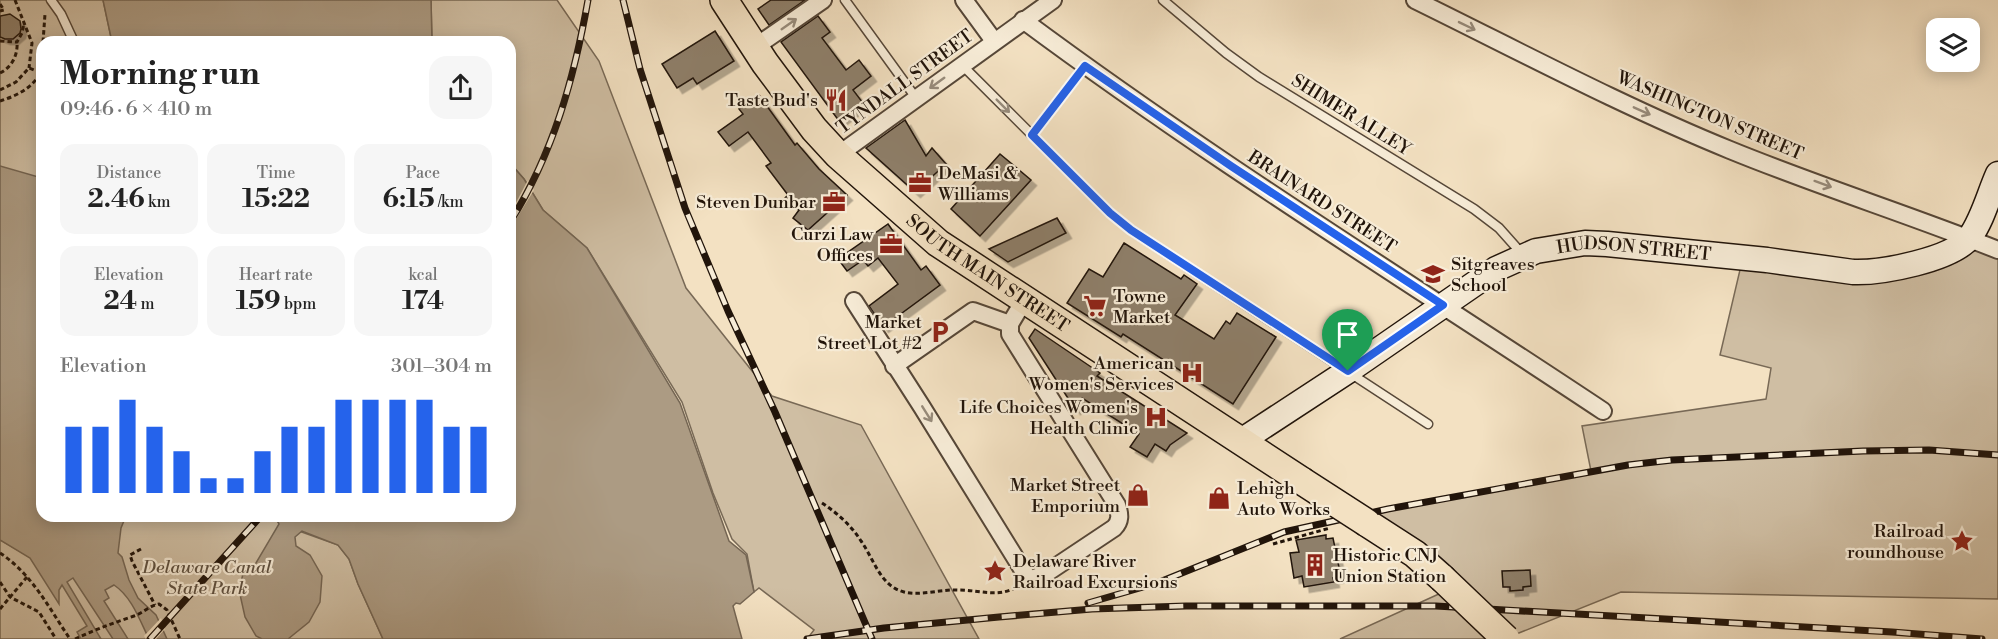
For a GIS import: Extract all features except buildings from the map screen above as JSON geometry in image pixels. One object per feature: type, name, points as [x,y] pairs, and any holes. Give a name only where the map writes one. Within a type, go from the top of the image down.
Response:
[{"type":"main road","name":"SOUTH MAIN STREET","points":[[724,0],[814,129],[838,155],[938,243],[1415,554],[1506,639]]},
{"type":"street","points":[[755,47],[823,0]]},
{"type":"street","points":[[964,0],[994,41]]},
{"type":"street","name":"TYNDALL STREET","points":[[838,155],[1053,0]]},
{"type":"street","name":"WASHINGTON STREET","points":[[1414,0],[1627,104],[1730,150],[1998,250]]},
{"type":"street","name":"BRAINARD STREET","points":[[1023,20],[1085,66],[1231,166],[1603,411]]},
{"type":"street","name":"HUDSON STREET","points":[[1241,441],[1348,371],[1496,269],[1524,256],[1560,246],[1585,243],[1767,260],[1867,273],[1896,268],[1958,249],[1975,228],[1998,174]]},
{"type":"street","points":[[854,301],[1029,580],[1045,574],[1114,528],[1118,524],[1120,514],[1117,505],[1010,334],[1010,324],[1025,299]]},
{"type":"street","points":[[894,366],[973,311],[1010,324]]},
{"type":"lane","points":[[845,0],[916,98]]},
{"type":"lane","name":"SHIMER ALLEY","points":[[1162,0],[1259,77],[1474,209],[1499,228],[1524,256]]},
{"type":"lane","points":[[49,3],[61,14],[71,36]]},
{"type":"lane","points":[[962,65],[1110,213],[1131,230],[1428,424]]},
{"type":"lane","points":[[1032,135],[1085,66]]},
{"type":"path","points":[[0,90],[16,82],[28,68],[32,43],[15,0]]},
{"type":"path","points":[[42,36],[49,3]]},
{"type":"path","points":[[0,4],[4,10],[0,11]]},
{"type":"path","points":[[0,73],[8,69],[14,60],[16,42],[22,33],[24,22]]},
{"type":"path","points":[[0,41],[16,42]]},
{"type":"path","points":[[28,68],[36,71]]},
{"type":"path","points":[[0,101],[15,97],[36,79]]},
{"type":"path","points":[[822,503],[839,515],[862,541],[889,586],[904,592],[958,590],[998,594],[1008,592],[1029,580]]},
{"type":"path","points":[[1273,544],[1330,528]]},
{"type":"path","points":[[141,549],[130,555],[155,605]]},
{"type":"path","points":[[0,553],[15,563],[27,576],[70,639]]},
{"type":"path","points":[[0,609],[27,576]]},
{"type":"path","points":[[0,582],[10,597],[39,612],[56,639]]},
{"type":"path","points":[[75,639],[159,604],[167,610],[180,639]]},
{"type":"green space","points":[[0,0],[103,0],[111,36],[36,36],[36,199],[0,190]]},
{"type":"green space","points":[[431,0],[557,0],[599,61],[686,288],[772,396],[861,425],[979,639],[807,639],[814,630],[759,588],[754,592],[747,554],[732,539],[713,493],[682,402],[587,248],[543,210],[516,170],[516,36],[432,36]]},
{"type":"green space","points":[[1968,235],[1998,247],[1998,599],[1621,592],[1504,639],[1340,639],[1452,588],[1364,515],[1591,471],[1582,426],[1766,399],[1771,368],[1720,355],[1743,257],[1863,272]]},
{"type":"green space","name":"Delaware Canal State Park","points":[[101,522],[278,522],[338,545],[349,559],[383,639],[0,639],[0,540],[31,558]]},
{"type":"shaded area","points":[[103,0],[431,0],[432,36],[111,36]]},
{"type":"shaded area","points":[[0,166],[36,176],[36,522],[124,522],[118,553],[122,557],[129,580],[138,598],[156,615],[167,639],[149,639],[131,603],[114,585],[105,590],[109,598],[104,601],[128,639],[113,639],[73,578],[67,582],[101,639],[81,639],[77,632],[87,626],[62,585],[59,590],[59,604],[30,558],[0,540]]},
{"type":"shaded area","points":[[516,170],[543,210],[587,248],[680,403],[729,541],[746,555],[754,592],[740,604],[736,603],[733,606],[742,639],[383,639],[349,559],[338,545],[302,531],[295,537],[296,546],[310,555],[322,576],[320,602],[309,622],[288,639],[262,639],[256,636],[245,617],[239,590],[243,574],[256,563],[279,524],[278,522],[516,522]]},
{"type":"pier","points":[[528,180],[534,190],[516,219],[516,203]]},
{"type":"pier","points":[[161,618],[165,629],[156,639],[146,639],[144,636]]},
{"type":"railway","points":[[516,212],[538,170],[560,115],[569,87],[588,0]]},
{"type":"railway","points":[[623,0],[640,69],[685,208],[872,639]]},
{"type":"railway","points":[[1088,603],[1157,583],[1284,532],[1388,509],[1628,465],[1672,460],[1863,451],[1929,450],[1998,455]]},
{"type":"railway","points":[[150,639],[256,522]]},
{"type":"railway","points":[[807,639],[884,628],[999,617],[1092,609],[1186,606],[1436,606],[1982,639]]},
{"type":"place","name":"Taste Bud's","points":[[836,100]]},
{"type":"place","name":"DeMasi & Williams","points":[[920,183]]},
{"type":"place","name":"Steven Dunbar","points":[[834,202]]},
{"type":"place","name":"Curzi Law Offices","points":[[891,244]]},
{"type":"place","name":"Sitgreaves School","points":[[1433,274]]},
{"type":"place","name":"Towne Market","points":[[1095,306]]},
{"type":"place","name":"Market Street Lot #2","points":[[940,332]]},
{"type":"place","name":"American Women's Services","points":[[1192,373]]},
{"type":"place","name":"Life Choices Women's Health Clinic","points":[[1156,417]]},
{"type":"place","name":"Market Street Emporium","points":[[1138,495]]},
{"type":"place","name":"Lehigh Auto Works","points":[[1219,498]]},
{"type":"place","name":"Railroad roundhouse","points":[[1962,541]]},
{"type":"place","name":"Historic CNJ Union Station","points":[[1315,565]]},
{"type":"place","name":"Delaware River Railroad Excursions","points":[[995,571]]},
{"type":"route","points":[[1085,66],[1231,166],[1443,305],[1348,371],[1131,230],[1110,213],[1032,135],[1085,66]]}]
